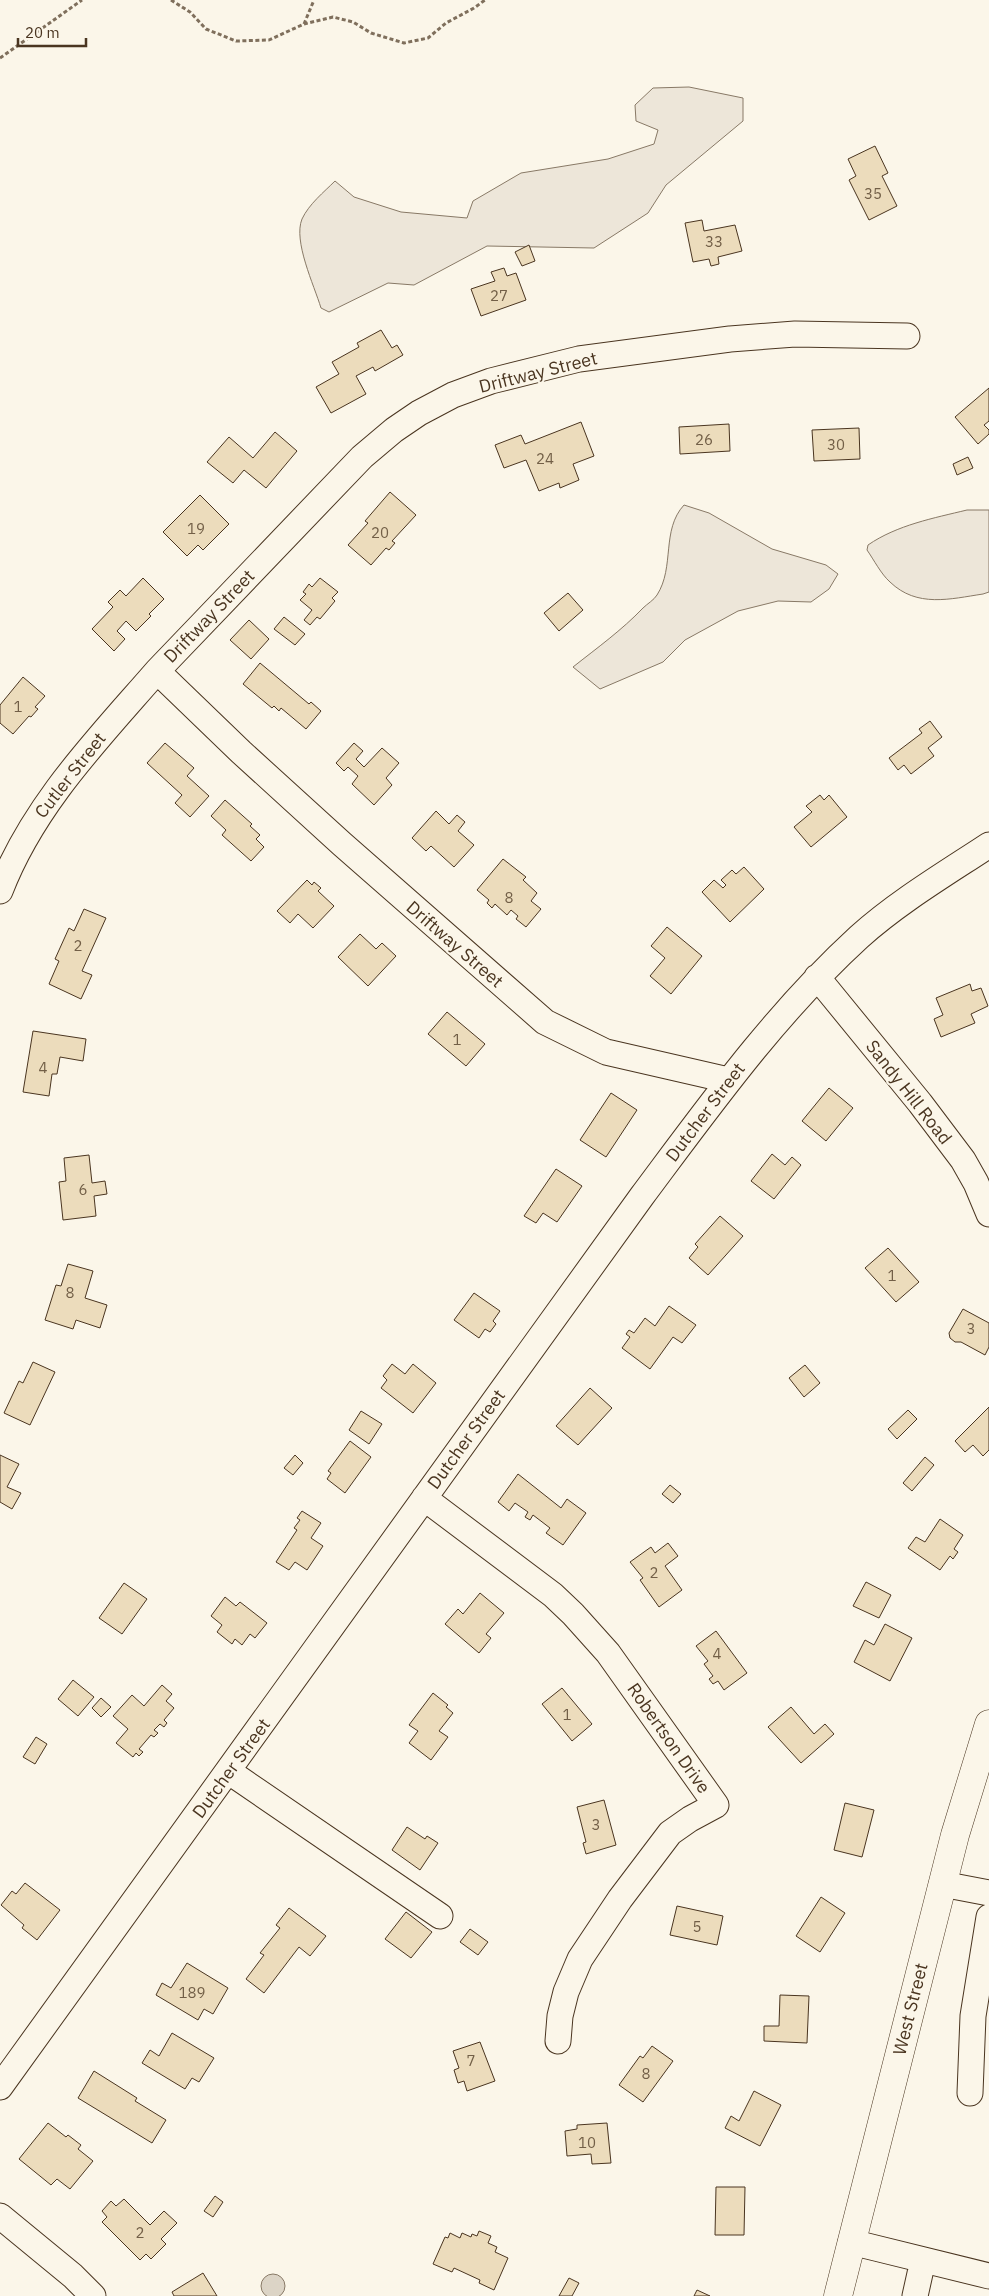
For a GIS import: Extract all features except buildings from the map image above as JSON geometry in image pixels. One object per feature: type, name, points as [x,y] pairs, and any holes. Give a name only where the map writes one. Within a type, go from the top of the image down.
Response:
[{"type":"main road","name":"West Street","points":[[838,2296],[942,1884],[989,1724]]},
{"type":"street","name":"Driftway Street","points":[[728,1080],[606,1052],[545,1022],[342,844],[241,752],[157,671],[362,457],[401,425],[453,395],[491,381],[579,359],[643,349],[730,339],[811,333],[907,336]]},
{"type":"street","name":"Cutler Street","points":[[0,891],[26,833],[64,777],[157,671]]},
{"type":"street","name":"Dutcher Street","points":[[0,2087],[642,1196],[728,1080],[817,977],[861,936],[920,891],[989,844]]},
{"type":"street","name":"Sandy Hill Road","points":[[817,977],[920,1103],[963,1160],[976,1183],[989,1214]]},
{"type":"street","name":"Robertson Drive","points":[[424,1498],[553,1595],[573,1614],[608,1652],[716,1805],[690,1818],[670,1833],[610,1914],[580,1959],[566,1992],[560,2016],[558,2041]]},
{"type":"street","points":[[228,1771],[440,1916]]},
{"type":"street","points":[[942,1884],[989,1894]]},
{"type":"street","points":[[970,2092],[972,2016],[989,1917]]},
{"type":"street","points":[[0,2216],[73,2276],[94,2296]]},
{"type":"street","points":[[851,2242],[989,2276]]},
{"type":"street","points":[[915,2296],[923,2260]]},
{"type":"path","points":[[0,58],[82,0]]},
{"type":"path","points":[[171,0],[190,12],[206,29],[236,41],[269,40],[304,24],[333,17],[353,22],[371,33],[404,43],[428,38],[446,23],[485,0]]},
{"type":"path","points":[[304,24],[314,0]]},
{"type":"shaded area","points":[[689,87],[743,98],[743,121],[666,185],[648,213],[594,248],[487,246],[414,285],[388,283],[329,312],[321,308],[302,251],[300,228],[302,219],[309,208],[335,181],[354,197],[401,212],[467,218],[473,201],[521,173],[608,159],[654,144],[658,130],[636,121],[635,105],[653,88]]},
{"type":"shaded area","points":[[684,505],[709,513],[772,549],[826,565],[838,574],[829,589],[811,602],[778,601],[738,611],[685,640],[663,662],[600,689],[573,667],[618,631],[657,595],[666,573],[673,526],[677,515]]},
{"type":"shaded area","points":[[967,510],[989,510],[989,592],[934,600],[911,596],[887,579],[867,550],[868,545],[903,527]]},
{"type":"shaded area","points":[[273,2274],[281,2278],[285,2286],[281,2294],[273,2298],[265,2294],[261,2286],[265,2278]]}]
